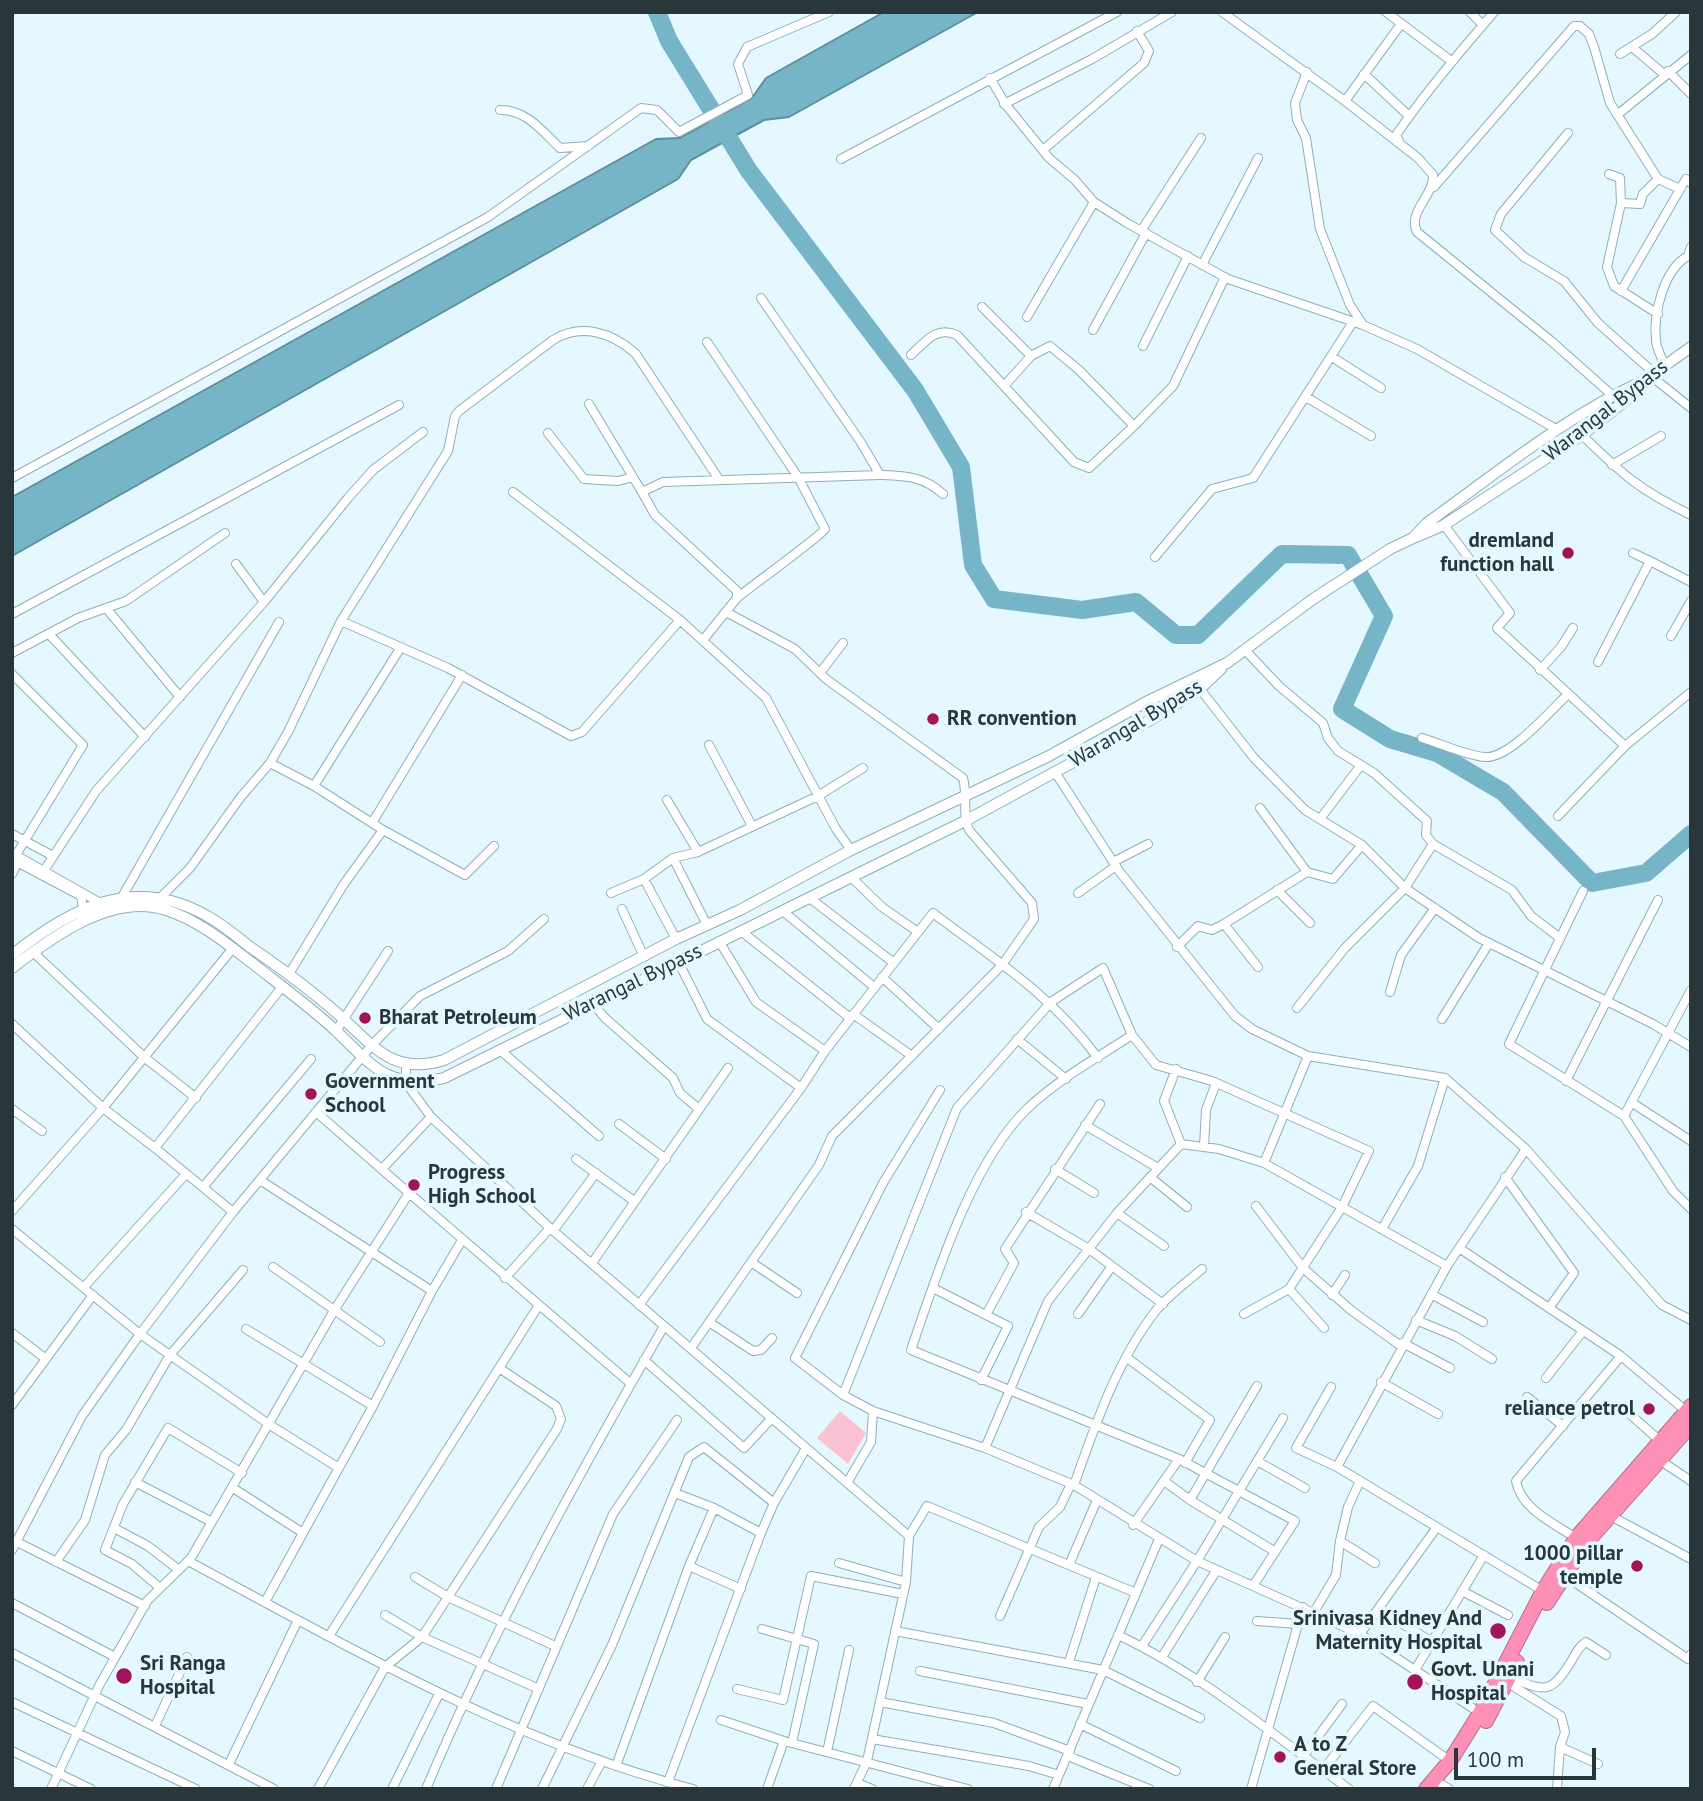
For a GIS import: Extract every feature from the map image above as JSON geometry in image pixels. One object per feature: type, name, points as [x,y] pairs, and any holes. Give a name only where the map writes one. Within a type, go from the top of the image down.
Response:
[{"type":"highway","points":[[1426,1789],[1450,1761],[1480,1713],[1543,1591],[1576,1538],[1659,1440],[1689,1414]]},
{"type":"highway","points":[[1443,1787],[1508,1680],[1564,1575],[1609,1515],[1658,1460],[1689,1414]]},
{"type":"main road","name":"Warangal Bypass","points":[[1413,538],[1444,525],[1583,435],[1649,377],[1691,347]]},
{"type":"main road","points":[[12,968],[100,901],[122,897],[178,903],[209,916],[289,974],[344,1019],[371,1046],[406,1066],[424,1066],[444,1060],[851,850],[1049,756],[1146,702],[1227,663],[1313,599],[1390,549],[1413,538],[1427,523],[1556,429],[1612,395],[1649,377]]},
{"type":"main road","name":"Warangal Bypass","points":[[406,1083],[444,1078],[592,1003],[852,878],[969,830],[1055,772],[1137,729],[1200,690],[1227,663]]},
{"type":"main road","points":[[12,955],[34,938],[85,914],[132,907],[163,908],[190,919],[233,948],[336,1031],[363,1059],[406,1083]]},
{"type":"street","points":[[12,478],[488,217],[641,108],[657,110],[679,132],[748,95],[738,64],[747,47],[829,12]]},
{"type":"street","points":[[841,159],[1117,12]]},
{"type":"street","points":[[1004,104],[1092,59],[1172,12]]},
{"type":"street","points":[[1222,12],[1307,72],[1401,144],[1428,167],[1433,175],[1434,187]]},
{"type":"street","points":[[1470,12],[1483,25]]},
{"type":"street","points":[[1401,144],[1396,135],[1409,116],[1450,60],[1494,12]]},
{"type":"street","points":[[1620,54],[1659,29],[1675,12]]},
{"type":"street","points":[[1390,14],[1450,60]]},
{"type":"street","points":[[1345,101],[1401,24]]},
{"type":"street","points":[[1612,395],[1550,340],[1424,240],[1413,225],[1416,214],[1434,187],[1574,26],[1580,26],[1589,34],[1605,89],[1617,115],[1658,179],[1681,189]]},
{"type":"street","points":[[1043,150],[1144,63],[1149,51],[1137,31]]},
{"type":"street","points":[[1632,47],[1691,94]]},
{"type":"street","points":[[1617,115],[1691,55]]},
{"type":"street","points":[[1307,72],[1295,103],[1297,120],[1306,138],[1320,229],[1350,305],[1363,325]]},
{"type":"street","points":[[1364,74],[1409,116]]},
{"type":"street","points":[[990,78],[1004,104],[1043,150],[1094,202],[1225,277],[1363,325],[1416,349],[1556,429]]},
{"type":"street","points":[[500,110],[514,110],[527,117],[560,148],[587,146]]},
{"type":"street","points":[[1568,133],[1501,214],[1495,230],[1524,257],[1564,281],[1598,323],[1649,377],[1691,408]]},
{"type":"street","points":[[1093,330],[1143,232],[1201,138]]},
{"type":"street","points":[[1202,264],[1258,158]]},
{"type":"street","points":[[1609,174],[1620,178],[1621,203],[1607,267],[1614,286],[1657,314]]},
{"type":"street","points":[[1621,203],[1640,204],[1643,194],[1658,179]]},
{"type":"street","points":[[1621,291],[1686,179],[1691,183]]},
{"type":"street","points":[[1027,317],[1094,202]]},
{"type":"street","points":[[1665,366],[1656,341],[1657,314],[1669,274],[1680,260],[1688,256],[1691,247]]},
{"type":"street","points":[[1143,346],[1188,256]]},
{"type":"street","points":[[911,355],[935,333],[948,331],[957,335],[1074,462],[1089,468],[1173,386],[1225,277]]},
{"type":"street","points":[[761,298],[860,441],[880,475]]},
{"type":"street","points":[[982,307],[1031,356]]},
{"type":"street","points":[[1155,557],[1212,489],[1253,478],[1353,322]]},
{"type":"street","points":[[159,899],[190,868],[240,798],[270,763],[288,732],[341,621],[448,451],[454,416],[459,411],[569,331],[583,329],[628,347],[636,354],[718,478]]},
{"type":"street","points":[[703,639],[737,598],[823,533],[824,522],[798,477],[707,342]]},
{"type":"street","points":[[1005,385],[1031,356],[1045,347],[1056,349],[1134,426]]},
{"type":"street","points":[[1332,357],[1381,388]]},
{"type":"street","points":[[1306,397],[1371,436]]},
{"type":"street","points":[[589,404],[655,515],[731,583],[737,591],[737,598]]},
{"type":"street","points":[[12,614],[399,405]]},
{"type":"street","points":[[45,869],[96,791],[264,602],[373,470],[423,432]]},
{"type":"street","points":[[548,433],[584,479],[618,481],[633,477]]},
{"type":"street","points":[[1583,435],[1612,465],[1648,494],[1691,514]]},
{"type":"street","points":[[1612,465],[1661,436]]},
{"type":"street","points":[[642,492],[663,482],[718,478],[880,475],[914,477],[929,482],[943,494]]},
{"type":"street","points":[[513,492],[680,620],[766,698],[818,796],[851,850]]},
{"type":"street","points":[[1444,525],[1510,613],[1497,628],[1566,696],[1625,746]]},
{"type":"street","points":[[12,653],[78,618],[126,601],[225,533]]},
{"type":"street","points":[[1633,553],[1691,582]]},
{"type":"street","points":[[1598,662],[1650,562]]},
{"type":"street","points":[[236,564],[264,602]]},
{"type":"street","points":[[1671,636],[1691,601]]},
{"type":"street","points":[[106,608],[180,696]]},
{"type":"street","points":[[691,1348],[818,1165],[832,1136],[1002,965],[1034,919],[1032,903],[969,830],[968,794],[963,778],[820,673],[795,649],[726,612]]},
{"type":"street","points":[[341,621],[462,675],[571,736],[582,732],[680,620]]},
{"type":"street","points":[[122,897],[279,622]]},
{"type":"street","points":[[1540,670],[1561,647],[1573,628]]},
{"type":"street","points":[[49,634],[145,737]]},
{"type":"street","points":[[820,673],[843,643]]},
{"type":"street","points":[[314,786],[401,647]]},
{"type":"street","points":[[1246,651],[1279,686],[1323,723],[1328,738],[1338,751],[1361,765],[1427,821],[1426,835],[1433,844],[1512,890],[1531,916],[1560,937]]},
{"type":"street","points":[[12,674],[83,744],[15,857],[12,874]]},
{"type":"street","points":[[372,823],[462,675]]},
{"type":"street","points":[[1200,690],[1254,758],[1305,810],[1362,845],[1405,888],[1489,943],[1607,1001],[1691,1047]]},
{"type":"street","points":[[1558,816],[1625,746],[1691,692]]},
{"type":"street","points":[[1422,738],[1475,755],[1497,756],[1511,747],[1566,696]]},
{"type":"street","points":[[709,744],[752,826]]},
{"type":"street","points":[[270,763],[465,875],[471,872],[494,846]]},
{"type":"street","points":[[1320,819],[1361,765]]},
{"type":"street","points":[[611,893],[644,879],[673,858],[698,852],[818,796],[863,768]]},
{"type":"street","points":[[1055,772],[1137,895],[1235,1016],[1252,1029],[1308,1056],[1446,1078],[1526,1149],[1662,1305],[1691,1320]]},
{"type":"street","points":[[667,800],[698,852]]},
{"type":"street","points":[[1260,808],[1307,872],[1333,879],[1362,845]]},
{"type":"street","points":[[289,974],[344,884],[383,830]]},
{"type":"street","points":[[12,834],[53,856]]},
{"type":"street","points":[[1078,893],[1115,864],[1148,844]]},
{"type":"street","points":[[1297,1008],[1345,948],[1405,888],[1433,844]]},
{"type":"street","points":[[15,857],[45,869],[100,901],[111,912]]},
{"type":"street","points":[[15,857],[81,896],[85,914]]},
{"type":"street","points":[[673,858],[707,925]]},
{"type":"street","points":[[1177,947],[1198,926],[1212,930],[1307,872]]},
{"type":"street","points":[[852,878],[882,907],[918,932]]},
{"type":"street","points":[[644,879],[676,939]]},
{"type":"street","points":[[1278,890],[1310,923]]},
{"type":"street","points":[[1583,891],[1509,1044],[1624,1116],[1673,1191],[1691,1209]]},
{"type":"street","points":[[811,899],[894,963]]},
{"type":"street","points":[[1566,1082],[1658,900]]},
{"type":"street","points":[[1390,992],[1401,956],[1435,908]]},
{"type":"street","points":[[622,909],[644,957]]},
{"type":"street","points":[[784,912],[874,987]]},
{"type":"street","points":[[639,1305],[801,1088],[825,1051],[933,913],[1051,1002],[1073,1024],[1098,1058]]},
{"type":"street","points":[[145,1606],[56,1562],[15,1546],[82,1416],[140,1334],[233,1212],[363,1059],[371,1046],[420,996],[508,951],[544,919]]},
{"type":"street","points":[[1224,924],[1258,967]]},
{"type":"street","points":[[741,931],[852,1016],[912,1056]]},
{"type":"street","points":[[719,941],[756,1002],[825,1051]]},
{"type":"street","points":[[1442,1019],[1489,943]]},
{"type":"street","points":[[12,1211],[103,1108],[233,948]]},
{"type":"street","points":[[336,1031],[388,951]]},
{"type":"street","points":[[33,952],[144,1057],[196,1098]]},
{"type":"street","points":[[678,961],[707,1019],[801,1088]]},
{"type":"street","points":[[843,1395],[957,1108],[1051,1002],[1103,968],[1132,1035],[1156,1065],[1216,1083],[1369,1151],[1342,1207],[1289,1289],[1244,1314]]},
{"type":"street","points":[[883,977],[939,1029]]},
{"type":"street","points":[[155,1148],[282,987]]},
{"type":"street","points":[[1624,1116],[1691,990]]},
{"type":"street","points":[[592,1003],[605,1018],[673,1077],[680,1093],[699,1109]]},
{"type":"street","points":[[12,1024],[103,1108],[204,1186],[233,1212]]},
{"type":"street","points":[[1132,1035],[1066,1079],[1026,1110],[986,1164],[958,1221],[911,1350],[1010,1393],[1182,1461],[1295,1521],[1253,1586]]},
{"type":"street","points":[[1017,1040],[1066,1079]]},
{"type":"street","points":[[500,1050],[598,1136]]},
{"type":"street","points":[[1264,1163],[1308,1056]]},
{"type":"street","points":[[204,1186],[311,1059]]},
{"type":"street","points":[[406,1066],[406,1083],[431,1117],[552,1230],[772,1418],[805,1450],[909,1536]]},
{"type":"street","points":[[592,1263],[728,1068]]},
{"type":"street","points":[[1176,1069],[1164,1101],[1181,1144]]},
{"type":"street","points":[[1382,1229],[1418,1166],[1446,1078]]},
{"type":"street","points":[[1204,1147],[1206,1110],[1216,1083]]},
{"type":"street","points":[[940,1090],[883,1183],[795,1358],[843,1395],[873,1411],[985,1448],[1073,1484],[1133,1525],[1216,1571],[1360,1634],[1480,1713]]},
{"type":"street","points":[[1631,1102],[1691,1141]]},
{"type":"street","points":[[986,1315],[1014,1263],[1004,1249],[1100,1104]]},
{"type":"street","points":[[12,1109],[42,1131]]},
{"type":"street","points":[[316,1112],[505,1278],[630,1383]]},
{"type":"street","points":[[382,1169],[431,1117]]},
{"type":"street","points":[[620,1124],[666,1159]]},
{"type":"street","points":[[1085,1125],[1158,1168]]},
{"type":"street","points":[[1181,1144],[1204,1147],[1264,1163],[1447,1266]]},
{"type":"street","points":[[985,1448],[1048,1301],[1117,1213],[1181,1144]]},
{"type":"street","points":[[1337,1467],[1381,1382],[1447,1266],[1526,1149]]},
{"type":"street","points":[[576,1159],[634,1201]]},
{"type":"street","points":[[1055,1169],[1094,1193]]},
{"type":"street","points":[[505,1278],[552,1230],[596,1173]]},
{"type":"street","points":[[84,1287],[186,1174]]},
{"type":"street","points":[[1150,1177],[1187,1207]]},
{"type":"street","points":[[1505,1177],[1574,1273],[1549,1308]]},
{"type":"street","points":[[260,1180],[432,1291]]},
{"type":"street","points":[[51,1789],[95,1695],[145,1606],[188,1561],[270,1426],[335,1309],[410,1193]]},
{"type":"street","points":[[1256,1206],[1303,1268],[1332,1295],[1402,1345],[1450,1368]]},
{"type":"street","points":[[1026,1212],[1089,1249],[1163,1304]]},
{"type":"street","points":[[1117,1213],[1164,1246]]},
{"type":"street","points":[[12,1229],[140,1334],[270,1426],[339,1468]]},
{"type":"street","points":[[265,1602],[462,1240]]},
{"type":"street","points":[[1459,1248],[1621,1356],[1689,1414]]},
{"type":"street","points":[[751,1262],[797,1293]]},
{"type":"street","points":[[1078,1314],[1112,1266]]},
{"type":"street","points":[[273,1267],[380,1342]]},
{"type":"street","points":[[1000,1616],[1042,1522],[1056,1512],[1073,1484],[1126,1357],[1163,1304],[1202,1269]]},
{"type":"street","points":[[56,1562],[85,1520],[105,1455],[125,1430],[170,1355],[243,1270]]},
{"type":"street","points":[[1332,1295],[1345,1275]]},
{"type":"street","points":[[933,1288],[1008,1326],[981,1380]]},
{"type":"street","points":[[1289,1289],[1324,1328]]},
{"type":"street","points":[[14,1398],[93,1294]]},
{"type":"street","points":[[1431,1294],[1483,1322]]},
{"type":"street","points":[[328,1636],[539,1305]]},
{"type":"street","points":[[1416,1320],[1455,1336],[1492,1359]]},
{"type":"street","points":[[709,1322],[753,1351],[761,1350],[772,1338]]},
{"type":"street","points":[[426,1789],[461,1705],[503,1623],[630,1383],[664,1326]]},
{"type":"street","points":[[246,1329],[373,1406]]},
{"type":"street","points":[[1546,1378],[1583,1331]]},
{"type":"street","points":[[12,1333],[46,1359]]},
{"type":"street","points":[[1576,1538],[1531,1508],[1518,1493],[1516,1480],[1621,1356]]},
{"type":"street","points":[[1126,1357],[1210,1420],[1133,1525]]},
{"type":"street","points":[[644,1360],[744,1448],[772,1418]]},
{"type":"street","points":[[317,1789],[385,1667],[422,1637],[561,1419],[556,1406],[499,1368]]},
{"type":"street","points":[[1381,1382],[1438,1414]]},
{"type":"street","points":[[1190,1500],[1257,1386]]},
{"type":"street","points":[[1331,1387],[1296,1448],[1337,1467],[1543,1591]]},
{"type":"street","points":[[1527,1397],[1563,1426]]},
{"type":"street","points":[[1622,1407],[1659,1440]]},
{"type":"street","points":[[847,1483],[871,1442],[873,1411]]},
{"type":"street","points":[[1142,1646],[1283,1418]]},
{"type":"street","points":[[496,1789],[613,1514],[677,1420]]},
{"type":"street","points":[[160,1588],[132,1564],[105,1550],[135,1482],[168,1428],[242,1473]]},
{"type":"street","points":[[542,1789],[612,1645],[689,1457],[704,1447],[774,1503]]},
{"type":"street","points":[[668,1782],[761,1533],[774,1503],[805,1450]]},
{"type":"street","points":[[1658,1460],[1691,1481]]},
{"type":"street","points":[[1257,1461],[1305,1488]]},
{"type":"street","points":[[1164,1480],[1190,1500],[1274,1551]]},
{"type":"street","points":[[1314,1612],[1336,1575],[1348,1507],[1360,1481]]},
{"type":"street","points":[[135,1482],[212,1522]]},
{"type":"street","points":[[233,1488],[303,1533]]},
{"type":"street","points":[[675,1493],[714,1508],[761,1533]]},
{"type":"street","points":[[1069,1565],[1097,1500]]},
{"type":"street","points":[[872,1789],[855,1786],[866,1762],[872,1739],[906,1582],[909,1536],[928,1506],[1136,1593]]},
{"type":"street","points":[[616,1766],[689,1566],[714,1508]]},
{"type":"street","points":[[1609,1515],[1691,1559]]},
{"type":"street","points":[[1360,1634],[1437,1527]]},
{"type":"street","points":[[114,1528],[148,1546],[179,1570]]},
{"type":"street","points":[[1053,1789],[1159,1539]]},
{"type":"street","points":[[1340,1541],[1375,1563]]},
{"type":"street","points":[[1415,1670],[1484,1555]]},
{"type":"street","points":[[188,1561],[461,1705],[561,1747],[693,1789]]},
{"type":"street","points":[[839,1563],[906,1582]]},
{"type":"street","points":[[689,1566],[741,1589]]},
{"type":"street","points":[[1162,1657],[1216,1571]]},
{"type":"street","points":[[1564,1575],[1688,1659],[1691,1654]]},
{"type":"street","points":[[737,1689],[783,1700],[811,1576],[903,1594]]},
{"type":"street","points":[[415,1577],[448,1597],[555,1646]]},
{"type":"street","points":[[1069,1662],[1096,1577]]},
{"type":"street","points":[[1462,1591],[1508,1615]]},
{"type":"street","points":[[12,1603],[115,1657]]},
{"type":"street","points":[[1251,1789],[1303,1607]]},
{"type":"street","points":[[1378,1609],[1432,1642]]},
{"type":"street","points":[[385,1615],[422,1637],[539,1689]]},
{"type":"street","points":[[229,1764],[298,1620]]},
{"type":"street","points":[[1257,1621],[1298,1624]]},
{"type":"street","points":[[762,1629],[814,1644],[788,1742],[767,1789]]},
{"type":"street","points":[[895,1631],[1103,1670],[1200,1718]]},
{"type":"street","points":[[1118,1634],[1162,1657],[1268,1728],[1303,1757],[1349,1789]]},
{"type":"street","points":[[1197,1682],[1225,1637]]},
{"type":"street","points":[[1508,1680],[1543,1690],[1549,1689],[1586,1642],[1606,1655]]},
{"type":"street","points":[[827,1752],[849,1650]]},
{"type":"street","points":[[12,1653],[274,1789]]},
{"type":"street","points":[[155,1726],[187,1657]]},
{"type":"street","points":[[920,1671],[1088,1704]]},
{"type":"street","points":[[1508,1680],[1561,1716],[1565,1731],[1560,1747],[1557,1789]]},
{"type":"street","points":[[392,1789],[439,1694]]},
{"type":"street","points":[[12,1702],[196,1789]]},
{"type":"street","points":[[880,1702],[1003,1726],[1149,1789]]},
{"type":"street","points":[[1303,1757],[1342,1704]]},
{"type":"street","points":[[1322,1770],[1373,1706],[1450,1761]]},
{"type":"street","points":[[722,1720],[788,1742],[968,1789]]},
{"type":"street","points":[[1080,1724],[1176,1772]]},
{"type":"street","points":[[872,1739],[1029,1766],[1059,1775]]},
{"type":"street","points":[[1560,1747],[1598,1764]]},
{"type":"street","points":[[12,1751],[91,1789]]},
{"type":"street","points":[[587,1789],[602,1761]]},
{"type":"shaded area","points":[[840,1411],[866,1433],[848,1464],[817,1438]]},
{"type":"water","points":[[884,12],[978,12],[789,117],[764,120],[691,160],[678,179],[12,556],[12,497],[656,139],[680,138],[752,98],[766,78]]},
{"type":"waterway","points":[[657,12],[669,41],[749,171],[915,390],[961,467],[973,565],[994,599],[1082,610],[1136,602],[1176,635],[1198,635],[1282,554],[1348,555],[1384,616],[1342,709],[1390,739],[1437,753],[1503,792],[1592,883],[1646,873],[1691,834]]},
{"type":"place","name":"dremland function hall","points":[[1568,553]]},
{"type":"place","name":"RR convention","points":[[933,719]]},
{"type":"place","name":"Bharat Petroleum","points":[[365,1018]]},
{"type":"place","name":"Government School","points":[[311,1094]]},
{"type":"place","name":"Progress High School","points":[[414,1185]]},
{"type":"place","name":"reliance petrol","points":[[1649,1409]]},
{"type":"place","name":"1000 pillar temple","points":[[1637,1566]]},
{"type":"place","name":"Srinivasa Kidney And Maternity Hospital","points":[[1498,1631]]},
{"type":"place","name":"Sri Ranga Hospital","points":[[124,1676]]},
{"type":"place","name":"Govt. Unani Hospital","points":[[1415,1682]]},
{"type":"place","name":"A to Z General Store","points":[[1280,1757]]}]
